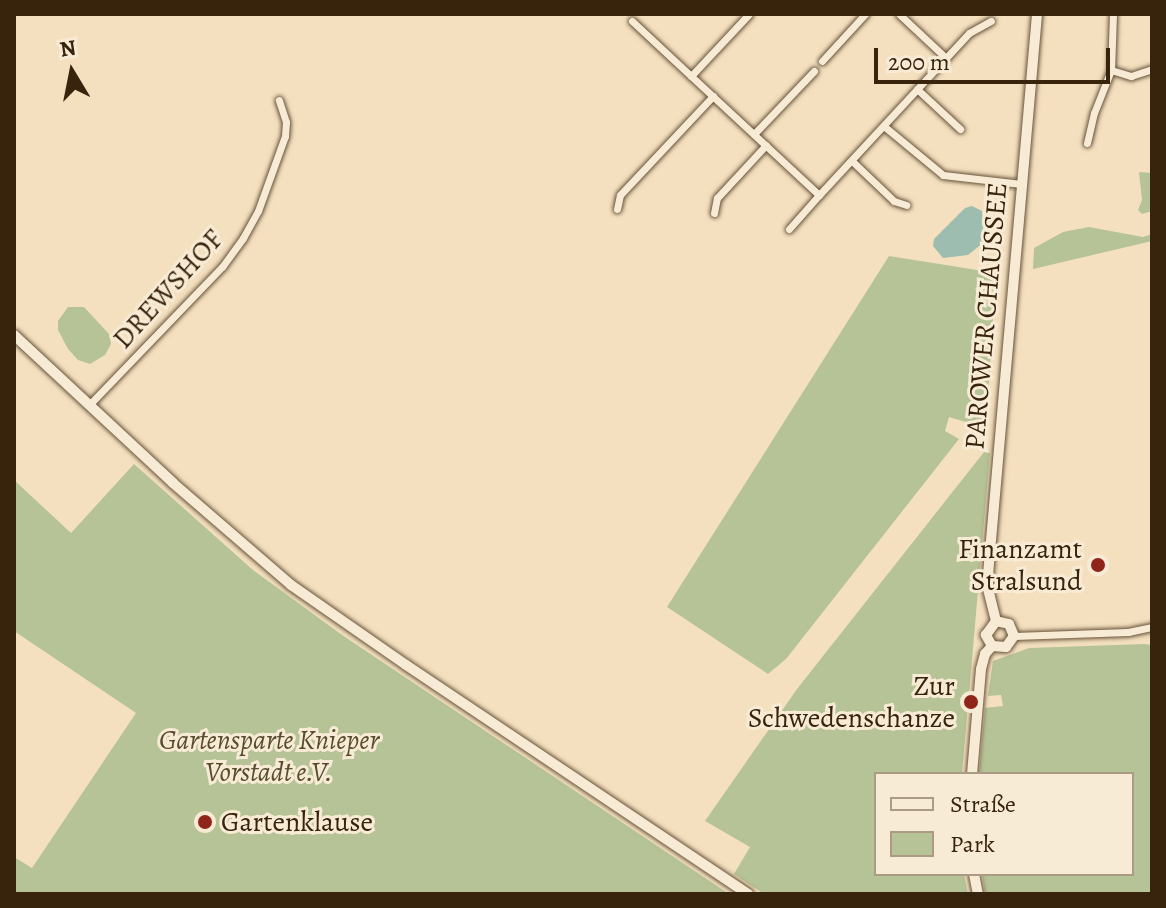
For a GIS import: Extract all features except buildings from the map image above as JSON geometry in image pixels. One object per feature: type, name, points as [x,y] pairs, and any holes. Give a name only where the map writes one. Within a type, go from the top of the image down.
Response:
[{"type":"main road","name":"PAROWER CHAUSSEE","points":[[972,772],[982,661],[992,646],[986,635],[996,621],[987,586],[1037,14]]},
{"type":"main road","points":[[14,335],[291,585],[748,894]]},
{"type":"main road","points":[[992,646],[1006,647],[1014,636],[1009,624],[996,621]]},
{"type":"street","points":[[691,76],[749,14]]},
{"type":"street","points":[[822,61],[865,14]]},
{"type":"street","points":[[899,14],[946,58]]},
{"type":"street","points":[[1087,143],[1085,139],[1111,70],[1113,14]]},
{"type":"street","points":[[632,21],[819,195]]},
{"type":"street","points":[[789,229],[975,27],[991,21]]},
{"type":"street","points":[[1111,70],[1131,76],[1152,69]]},
{"type":"street","points":[[754,134],[814,71]]},
{"type":"street","points":[[917,89],[960,129]]},
{"type":"street","points":[[617,209],[620,195],[713,96]]},
{"type":"street","name":"DREWSHOF","points":[[89,405],[222,267],[243,238],[258,211],[285,136],[286,122],[279,100]]},
{"type":"street","points":[[885,127],[943,175],[1021,184]]},
{"type":"street","points":[[714,213],[717,198],[766,145]]},
{"type":"street","points":[[852,161],[894,201],[906,205]]},
{"type":"street","points":[[1014,636],[1128,632],[1152,627]]},
{"type":"green space","points":[[1139,172],[1152,173],[1152,211],[1142,214],[1138,210],[1142,200]]},
{"type":"green space","points":[[1089,227],[1143,237],[1152,234],[1152,241],[1033,269],[1034,248],[1063,232]]},
{"type":"green space","points":[[889,256],[996,273],[986,428],[949,417],[945,431],[959,439],[786,659],[768,674],[667,607]]},
{"type":"green space","points":[[68,307],[84,307],[109,334],[111,344],[105,355],[90,364],[78,360],[58,330],[58,321]]},
{"type":"green space","points":[[984,452],[990,453],[962,772],[874,772],[874,876],[964,876],[968,894],[764,894],[734,874],[750,847],[705,821],[797,689]]},
{"type":"green space","name":"Gartensparte Knieper Vorstadt e.V.","points":[[134,464],[253,570],[342,635],[729,894],[14,894],[14,857],[32,868],[136,713],[14,631],[14,480],[71,533]]},
{"type":"green space","points":[[1152,645],[1152,894],[985,894],[982,876],[1134,876],[1134,772],[979,772],[985,708],[1003,706],[1001,695],[988,696],[993,661],[1029,648]]},
{"type":"shaded area","points":[[972,206],[982,211],[984,242],[968,255],[943,258],[933,246],[934,239],[965,208]]},
{"type":"place","name":"Finanzamt Stralsund","points":[[1098,565]]},
{"type":"place","name":"Zur Schwedenschanze","points":[[971,702]]},
{"type":"place","name":"Gartenklause","points":[[205,822]]}]
